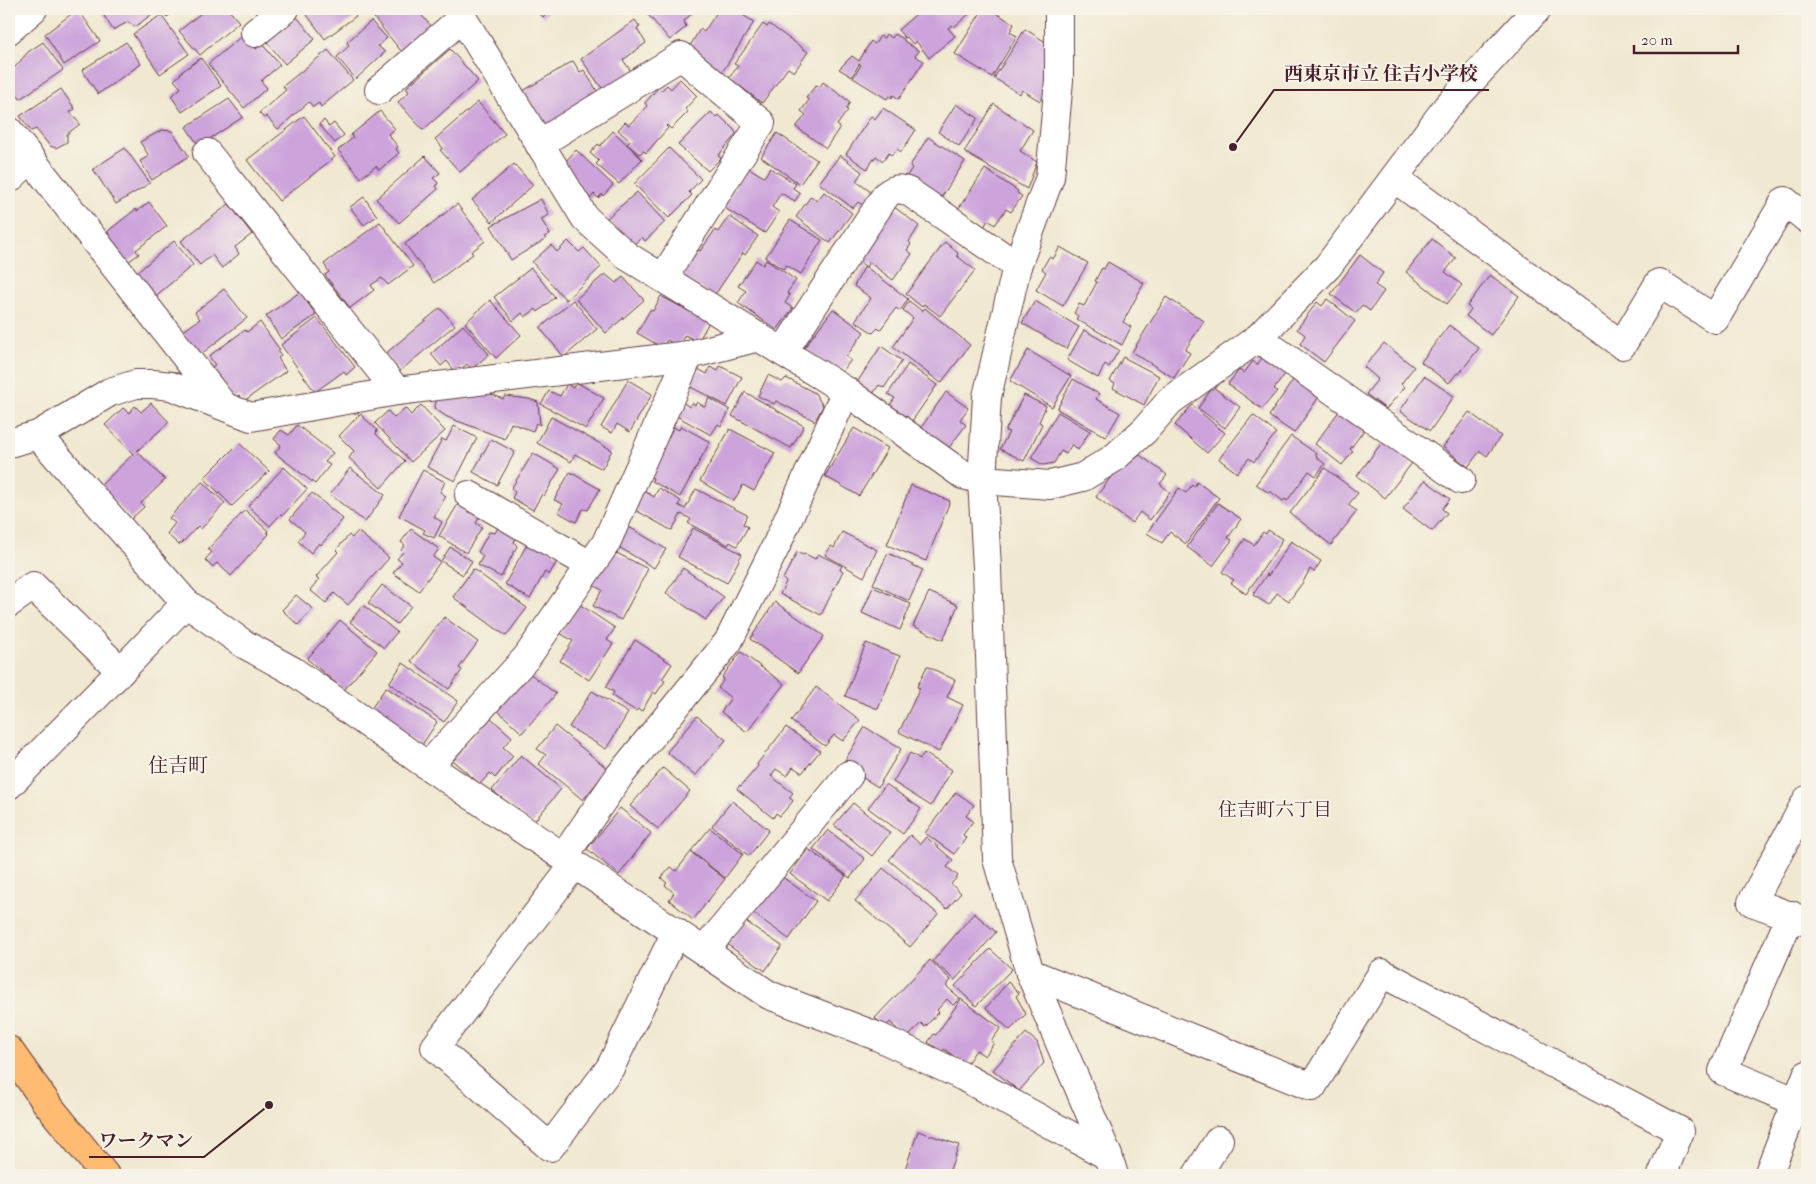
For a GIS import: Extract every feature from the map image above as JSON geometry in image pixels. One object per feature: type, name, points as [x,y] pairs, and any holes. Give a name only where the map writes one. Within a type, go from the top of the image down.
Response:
[{"type":"main road","points":[[9,1050],[48,1105],[105,1175]]},
{"type":"street","points":[[9,30],[33,9]]},
{"type":"street","points":[[255,33],[285,9]]},
{"type":"street","points":[[1060,9],[1059,80],[1050,177],[1017,266],[987,397],[982,480],[998,859],[1030,973],[1111,1166]]},
{"type":"street","points":[[380,90],[460,13],[585,218],[627,256],[846,392],[963,475],[982,480],[1050,485],[1083,477],[1114,458],[1145,430],[1170,401],[1258,338],[1328,266],[1447,107],[1537,9]]},
{"type":"street","points":[[539,144],[681,56],[761,123],[663,278]]},
{"type":"street","points":[[9,131],[224,406]]},
{"type":"street","points":[[207,153],[397,391]]},
{"type":"street","points":[[9,178],[30,159]]},
{"type":"street","points":[[1394,178],[1622,345],[1659,283],[1715,319],[1785,201],[1807,219]]},
{"type":"street","points":[[783,352],[886,195],[894,189],[901,188],[909,192],[1017,266]]},
{"type":"street","points":[[9,443],[38,435],[110,392],[136,384],[171,386],[251,417],[397,391],[689,355],[759,337]]},
{"type":"street","points":[[1258,338],[1461,480]]},
{"type":"street","points":[[428,766],[527,657],[606,543],[689,355]]},
{"type":"street","points":[[676,932],[610,1068],[550,1147],[436,1047],[569,860],[620,775],[728,642],[776,546],[846,392]]},
{"type":"street","points":[[38,435],[186,603],[244,644],[293,671],[428,766],[769,995],[879,1037],[964,1077],[1111,1166]]},
{"type":"street","points":[[469,495],[590,565]]},
{"type":"street","points":[[9,603],[33,586],[121,671]]},
{"type":"street","points":[[9,785],[186,603]]},
{"type":"street","points":[[704,951],[849,774]]},
{"type":"street","points":[[1796,1102],[1723,1071],[1799,919],[1752,902],[1807,800]]},
{"type":"street","points":[[1030,973],[1312,1087],[1382,973],[1680,1131],[1662,1175]]},
{"type":"street","points":[[1768,1175],[1807,1075]]},
{"type":"street","points":[[1197,1175],[1219,1140]]},
{"type":"building","points":[[78,9],[100,41],[64,65],[45,34]]},
{"type":"building","points":[[105,9],[148,9],[152,14],[135,27],[128,22],[113,30],[101,11]]},
{"type":"building","points":[[160,9],[177,9],[167,17]]},
{"type":"building","points":[[206,9],[228,9],[239,22],[200,55],[179,31]]},
{"type":"building","points":[[306,9],[351,9],[356,16],[325,39],[304,11]]},
{"type":"building","points":[[386,9],[416,9],[432,27],[402,52],[374,18]]},
{"type":"building","points":[[535,9],[550,9],[543,17]]},
{"type":"building","points":[[643,9],[696,9],[684,21],[686,27],[670,40]]},
{"type":"building","points":[[719,9],[733,9],[754,22],[721,74],[687,51],[700,29],[704,32]]},
{"type":"building","points":[[922,9],[975,9],[954,27],[952,25],[948,28],[955,36],[929,58],[916,41],[913,44],[898,30]]},
{"type":"building","points":[[983,9],[989,9],[1014,24],[1010,32],[1017,36],[992,77],[955,54]]},
{"type":"building","points":[[161,15],[189,54],[160,74],[133,34]]},
{"type":"building","points":[[297,17],[315,39],[285,64],[267,42]]},
{"type":"building","points":[[635,20],[640,27],[637,29],[646,43],[623,60],[633,74],[604,91],[581,59]]},
{"type":"building","points":[[371,21],[387,38],[378,46],[385,52],[356,79],[337,57],[349,46],[347,42]]},
{"type":"building","points":[[763,24],[767,27],[769,24],[808,52],[794,72],[788,68],[762,103],[729,78],[738,66],[734,64]]},
{"type":"building","points":[[1025,29],[1047,43],[1044,96],[1040,101],[1022,90],[1020,94],[994,78]]},
{"type":"building","points":[[244,34],[256,49],[262,44],[280,65],[261,81],[267,88],[244,108],[208,64]]},
{"type":"building","points":[[886,34],[892,38],[895,34],[904,39],[904,41],[919,51],[915,56],[924,61],[899,99],[893,95],[892,98],[889,96],[887,99],[853,78],[861,65],[859,64],[852,77],[839,69],[852,56],[859,61],[871,41],[875,44],[880,36],[884,38]]},
{"type":"building","points":[[43,42],[63,70],[20,99],[9,83],[9,74],[28,52]]},
{"type":"building","points":[[126,42],[141,64],[98,94],[82,70]]},
{"type":"building","points":[[450,49],[478,81],[423,130],[398,102],[409,92],[406,88]]},
{"type":"building","points":[[328,50],[353,80],[321,107],[319,103],[313,107],[309,102],[278,129],[266,116],[264,118],[259,113],[286,90],[283,86]]},
{"type":"building","points":[[201,58],[221,86],[182,112],[171,96],[181,88],[174,80],[180,73]]},
{"type":"building","points":[[573,61],[580,72],[584,70],[599,94],[546,128],[523,91]]},
{"type":"building","points":[[680,79],[697,96],[685,109],[688,112],[671,129],[667,125],[668,128],[646,153],[644,151],[639,154],[627,144],[630,141],[618,130],[625,122],[629,125],[647,106],[645,103],[658,88],[661,91],[667,85],[671,89]]},
{"type":"building","points":[[823,82],[850,102],[846,109],[848,110],[837,125],[840,127],[826,148],[796,127],[806,115],[801,111],[809,100],[806,98],[816,85],[820,87]]},
{"type":"building","points":[[61,89],[75,109],[70,112],[80,124],[67,134],[67,142],[56,148],[50,146],[36,129],[31,131],[20,116]]},
{"type":"building","points":[[229,99],[243,117],[199,146],[186,127]]},
{"type":"building","points":[[478,102],[505,134],[460,172],[440,150],[443,148],[435,139]]},
{"type":"building","points":[[956,104],[978,118],[959,146],[938,132]]},
{"type":"building","points":[[994,104],[1033,130],[1020,151],[1037,162],[1027,189],[964,152]]},
{"type":"building","points":[[883,108],[916,130],[901,152],[897,149],[891,155],[889,153],[883,161],[876,156],[867,169],[846,154],[871,116],[875,119]]},
{"type":"building","points":[[380,111],[395,129],[388,134],[398,147],[396,149],[399,153],[379,170],[376,166],[361,178],[338,150],[353,138],[351,135]]},
{"type":"building","points":[[711,112],[716,118],[719,115],[736,134],[718,156],[721,158],[708,171],[678,145]]},
{"type":"building","points":[[304,116],[335,157],[279,201],[247,160]]},
{"type":"building","points":[[324,120],[329,127],[334,123],[344,135],[335,143],[319,124]]},
{"type":"building","points":[[162,130],[172,131],[189,156],[152,180],[140,161],[149,156],[140,142]]},
{"type":"building","points":[[613,131],[642,159],[619,184],[596,164],[599,161],[590,153],[598,144],[600,146]]},
{"type":"building","points":[[777,133],[817,160],[800,184],[761,157]]},
{"type":"building","points":[[928,137],[965,161],[939,201],[905,179],[912,168],[910,166]]},
{"type":"building","points":[[125,148],[150,183],[116,204],[93,169]]},
{"type":"building","points":[[669,148],[701,179],[689,192],[692,195],[669,218],[634,184]]},
{"type":"building","points":[[576,150],[613,185],[603,196],[602,194],[598,198],[594,194],[588,201],[565,162]]},
{"type":"building","points":[[840,155],[862,172],[856,181],[872,193],[863,205],[858,202],[853,208],[819,183]]},
{"type":"building","points":[[425,156],[440,173],[433,178],[438,183],[436,186],[438,189],[399,223],[376,199]]},
{"type":"building","points":[[514,164],[533,185],[492,222],[472,200]]},
{"type":"building","points":[[747,167],[764,177],[770,168],[796,184],[793,188],[800,193],[795,201],[781,193],[772,207],[779,212],[765,233],[723,207]]},
{"type":"building","points":[[985,169],[1018,191],[1017,193],[1022,196],[1011,212],[1006,209],[995,225],[988,220],[983,229],[957,211]]},
{"type":"building","points":[[637,192],[665,222],[645,241],[642,237],[632,246],[607,218]]},
{"type":"building","points":[[824,192],[852,213],[830,243],[796,217],[811,196],[817,201]]},
{"type":"building","points":[[364,197],[377,216],[364,225],[350,207]]},
{"type":"building","points":[[541,199],[549,215],[541,219],[550,234],[544,237],[546,239],[511,260],[491,226]]},
{"type":"building","points":[[149,202],[167,226],[136,250],[139,254],[125,264],[103,237],[136,209],[137,211]]},
{"type":"building","points":[[889,203],[919,226],[909,242],[911,244],[907,250],[912,254],[893,280],[869,262],[866,267],[851,254]]},
{"type":"building","points":[[229,204],[252,234],[235,247],[239,254],[222,268],[212,255],[200,265],[181,241]]},
{"type":"building","points":[[457,204],[485,241],[471,252],[473,254],[434,283],[405,244]]},
{"type":"building","points":[[729,216],[758,236],[745,255],[743,253],[714,296],[684,278],[683,272],[698,250],[700,251],[715,230],[718,232]]},
{"type":"building","points":[[790,220],[822,240],[801,274],[786,265],[783,269],[765,258]]},
{"type":"building","points":[[380,222],[413,266],[388,285],[382,278],[371,285],[374,290],[350,308],[325,275],[329,272],[324,264]]},
{"type":"building","points":[[1432,239],[1456,258],[1445,272],[1462,285],[1447,304],[1406,272]]},
{"type":"building","points":[[174,241],[193,265],[153,298],[134,275]]},
{"type":"building","points":[[568,241],[579,252],[584,248],[601,267],[566,300],[532,262],[551,245],[557,252]]},
{"type":"building","points":[[945,242],[958,253],[957,256],[975,270],[940,316],[924,304],[922,307],[906,294]]},
{"type":"building","points":[[1060,247],[1088,263],[1063,306],[1036,290],[1046,272],[1042,269],[1049,257],[1053,259]]},
{"type":"building","points":[[1360,255],[1383,273],[1375,285],[1384,291],[1370,311],[1362,305],[1356,313],[1331,294]]},
{"type":"building","points":[[756,260],[763,265],[766,260],[796,280],[787,293],[790,295],[785,303],[793,308],[777,330],[738,303],[746,291],[738,286]]},
{"type":"building","points":[[1108,262],[1144,283],[1123,322],[1131,327],[1122,345],[1076,319],[1078,316],[1074,313],[1079,304],[1084,306],[1102,268],[1104,269]]},
{"type":"building","points":[[865,266],[908,299],[900,311],[896,308],[880,330],[878,328],[873,333],[855,321],[871,298],[854,286]]},
{"type":"building","points":[[531,268],[555,297],[538,312],[536,309],[525,317],[522,313],[513,321],[494,297]]},
{"type":"building","points":[[605,274],[616,283],[623,277],[644,300],[606,333],[576,299]]},
{"type":"building","points":[[1490,275],[1519,296],[1491,335],[1466,316],[1471,309],[1467,306]]},
{"type":"building","points":[[224,289],[247,318],[200,355],[182,332],[200,319],[195,312]]},
{"type":"building","points":[[300,292],[316,315],[281,339],[266,316]]},
{"type":"building","points":[[661,296],[709,322],[698,342],[685,335],[678,346],[667,340],[663,348],[637,333],[650,310],[653,311]]},
{"type":"building","points":[[1166,297],[1204,321],[1185,350],[1190,353],[1174,378],[1132,352]]},
{"type":"building","points":[[1327,299],[1355,321],[1324,362],[1300,344],[1305,335],[1297,329],[1317,302],[1322,306]]},
{"type":"building","points":[[490,300],[521,335],[496,358],[465,323]]},
{"type":"building","points":[[573,300],[597,329],[564,357],[540,328]]},
{"type":"building","points":[[909,301],[922,311],[925,308],[970,345],[941,383],[893,347],[913,318],[903,310]]},
{"type":"building","points":[[1035,301],[1079,327],[1066,349],[1022,323]]},
{"type":"building","points":[[440,308],[455,325],[400,371],[385,354]]},
{"type":"building","points":[[833,309],[864,332],[846,357],[851,360],[840,375],[804,348]]},
{"type":"building","points":[[317,318],[355,367],[346,375],[344,371],[315,392],[281,345]]},
{"type":"building","points":[[260,322],[280,350],[278,352],[281,356],[278,358],[286,371],[244,401],[239,395],[234,399],[212,367],[215,365],[209,356],[245,330],[247,332]]},
{"type":"building","points":[[463,325],[489,354],[472,369],[467,364],[456,373],[447,361],[441,366],[431,354]]},
{"type":"building","points":[[1449,325],[1479,348],[1459,374],[1457,373],[1449,383],[1421,362]]},
{"type":"building","points":[[1084,330],[1119,350],[1109,367],[1105,364],[1098,378],[1067,360]]},
{"type":"building","points":[[1384,343],[1414,367],[1401,384],[1405,387],[1386,409],[1366,394],[1378,379],[1364,367]]},
{"type":"building","points":[[881,346],[902,361],[884,388],[879,385],[870,398],[854,387]]},
{"type":"building","points":[[1028,350],[1071,376],[1052,407],[1010,381]]},
{"type":"building","points":[[1123,357],[1159,376],[1144,405],[1113,388],[1115,384],[1110,381]]},
{"type":"building","points":[[1262,358],[1268,363],[1271,359],[1285,374],[1274,389],[1277,391],[1262,409],[1228,384],[1239,370],[1244,373],[1253,361],[1257,365]]},
{"type":"building","points":[[908,364],[937,385],[912,421],[890,405],[895,398],[888,394]]},
{"type":"building","points":[[720,366],[742,377],[727,406],[689,386],[698,369],[707,374],[710,367],[718,371]]},
{"type":"building","points":[[768,375],[782,382],[786,378],[815,393],[823,406],[815,421],[776,401],[774,404],[758,396]]},
{"type":"building","points":[[1424,376],[1454,396],[1430,431],[1400,411]]},
{"type":"building","points":[[1073,379],[1099,394],[1096,399],[1120,413],[1106,437],[1057,409]]},
{"type":"building","points":[[628,380],[652,394],[630,432],[617,424],[612,433],[601,427]]},
{"type":"building","points":[[1293,380],[1319,397],[1294,433],[1269,416]]},
{"type":"building","points":[[576,382],[604,398],[586,429],[541,404],[549,391],[560,396],[567,384],[573,388]]},
{"type":"building","points":[[1213,387],[1240,407],[1225,428],[1198,408]]},
{"type":"building","points":[[486,392],[503,399],[505,396],[538,402],[540,425],[536,423],[533,431],[511,423],[505,439],[447,417],[434,408],[437,399]]},
{"type":"building","points":[[745,392],[804,426],[791,448],[732,416]]},
{"type":"building","points":[[946,392],[968,408],[960,420],[966,425],[948,449],[920,429]]},
{"type":"building","points":[[1024,395],[1046,406],[1039,422],[1042,424],[1024,461],[1000,449],[1009,432],[1005,431]]},
{"type":"building","points":[[709,398],[730,410],[721,426],[718,424],[711,435],[673,414],[680,401],[690,407],[692,403],[695,405],[697,402],[705,407]]},
{"type":"building","points":[[151,403],[169,422],[137,451],[165,480],[141,503],[144,507],[131,519],[100,486],[133,454],[105,425],[123,408],[129,413],[135,406],[141,412]]},
{"type":"building","points":[[421,405],[445,431],[411,462],[375,423],[388,411],[394,418],[405,408],[411,415]]},
{"type":"building","points":[[1192,405],[1225,433],[1207,453],[1175,425]]},
{"type":"building","points":[[1340,410],[1365,429],[1350,449],[1353,451],[1342,465],[1315,444]]},
{"type":"building","points":[[1058,412],[1090,431],[1078,450],[1072,444],[1066,454],[1061,451],[1054,463],[1043,465],[1031,458]]},
{"type":"building","points":[[1469,412],[1501,436],[1487,456],[1480,451],[1468,467],[1443,447]]},
{"type":"building","points":[[360,414],[377,430],[376,434],[405,461],[381,488],[349,458],[354,451],[339,436]]},
{"type":"building","points":[[1253,415],[1276,433],[1254,462],[1249,458],[1237,473],[1219,459]]},
{"type":"building","points":[[551,417],[612,450],[602,469],[575,454],[571,462],[537,443]]},
{"type":"building","points":[[297,425],[333,453],[325,462],[330,465],[315,484],[275,453],[281,445],[274,439],[281,430],[289,435]]},
{"type":"building","points":[[454,426],[477,438],[455,481],[427,467],[442,439],[446,441]]},
{"type":"building","points":[[681,426],[710,442],[680,497],[652,481],[653,478],[646,474],[673,427],[679,430]]},
{"type":"building","points":[[854,428],[888,448],[859,496],[825,476]]},
{"type":"building","points":[[730,429],[775,453],[754,491],[743,485],[734,501],[700,481]]},
{"type":"building","points":[[1291,436],[1317,454],[1316,457],[1325,464],[1316,476],[1309,471],[1287,501],[1285,499],[1283,501],[1270,491],[1269,493],[1256,484]]},
{"type":"building","points":[[491,439],[515,452],[497,485],[473,472]]},
{"type":"building","points":[[1383,441],[1412,463],[1385,498],[1357,476]]},
{"type":"building","points":[[239,443],[269,471],[232,506],[204,478]]},
{"type":"building","points":[[533,453],[560,469],[533,510],[512,498],[515,492],[511,489]]},
{"type":"building","points":[[1140,455],[1167,475],[1160,484],[1170,492],[1150,520],[1140,512],[1132,523],[1096,497],[1110,478]]},
{"type":"building","points":[[284,467],[307,489],[270,526],[248,506]]},
{"type":"building","points":[[350,468],[385,495],[365,522],[332,496],[331,493]]},
{"type":"building","points":[[1325,468],[1358,493],[1348,505],[1357,511],[1331,545],[1290,513]]},
{"type":"building","points":[[423,470],[445,482],[440,492],[446,496],[434,517],[442,522],[434,538],[423,533],[425,530],[399,516]]},
{"type":"building","points":[[570,472],[600,489],[588,510],[583,509],[576,522],[558,512],[563,504],[554,500]]},
{"type":"building","points":[[1425,480],[1450,499],[1442,509],[1447,513],[1432,531],[1403,509]]},
{"type":"building","points":[[202,482],[225,503],[201,529],[198,526],[179,545],[167,534],[175,523],[169,518]]},
{"type":"building","points":[[1197,482],[1219,498],[1186,544],[1170,532],[1162,543],[1147,533],[1179,488],[1186,493]]},
{"type":"building","points":[[911,485],[950,501],[926,561],[887,545]]},
{"type":"building","points":[[640,488],[654,497],[659,488],[681,501],[678,505],[685,509],[696,489],[747,515],[743,524],[748,527],[737,546],[730,542],[728,545],[688,523],[691,519],[681,514],[672,530],[630,507]]},
{"type":"building","points":[[312,493],[343,519],[321,545],[319,543],[311,553],[298,541],[305,532],[290,519]]},
{"type":"building","points":[[461,499],[482,513],[476,523],[482,527],[466,553],[439,536]]},
{"type":"building","points":[[1218,503],[1241,519],[1228,538],[1232,540],[1213,566],[1187,547]]},
{"type":"building","points":[[245,510],[269,534],[231,576],[217,563],[212,567],[205,560],[211,553],[208,549]]},
{"type":"building","points":[[619,521],[666,549],[654,568],[607,540]]},
{"type":"building","points":[[501,522],[519,533],[514,542],[517,546],[501,577],[478,565],[483,556],[478,552],[489,532],[495,533]]},
{"type":"building","points":[[693,528],[742,554],[727,583],[678,557]]},
{"type":"building","points":[[411,529],[439,549],[433,557],[440,562],[419,591],[393,573],[402,562],[397,559],[403,552],[401,550],[405,545],[401,542]]},
{"type":"building","points":[[1268,530],[1282,539],[1281,543],[1246,594],[1231,583],[1234,580],[1222,572],[1245,539],[1254,545],[1263,532],[1266,534]]},
{"type":"building","points":[[358,531],[389,558],[348,605],[334,593],[326,603],[310,590],[319,579],[316,577],[338,552],[336,550],[349,535],[352,538]]},
{"type":"building","points":[[842,532],[877,550],[864,577],[825,555],[831,546],[834,548]]},
{"type":"building","points":[[530,539],[560,556],[549,575],[545,572],[530,599],[505,584]]},
{"type":"building","points":[[1291,541],[1321,561],[1314,572],[1310,569],[1289,601],[1277,593],[1269,605],[1253,595]]},
{"type":"building","points":[[601,545],[648,569],[621,620],[593,606],[602,590],[591,584]]},
{"type":"building","points":[[450,547],[472,561],[463,575],[441,561]]},
{"type":"building","points":[[797,552],[803,555],[804,553],[815,559],[818,554],[842,566],[840,569],[843,571],[821,615],[780,594],[786,582],[783,579]]},
{"type":"building","points":[[888,553],[923,570],[909,601],[873,584]]},
{"type":"building","points":[[683,568],[724,597],[706,620],[666,593]]},
{"type":"building","points":[[473,569],[527,608],[506,636],[453,597]]},
{"type":"building","points":[[382,585],[411,606],[397,624],[368,603]]},
{"type":"building","points":[[873,587],[911,604],[900,630],[862,613]]},
{"type":"building","points":[[929,592],[958,605],[943,640],[913,626]]},
{"type":"building","points":[[296,595],[313,609],[298,625],[282,610]]},
{"type":"building","points":[[775,602],[824,636],[798,673],[750,639]]},
{"type":"building","points":[[579,604],[615,628],[607,640],[613,644],[589,680],[560,661],[573,641],[560,633]]},
{"type":"building","points":[[363,605],[397,632],[384,648],[350,622]]},
{"type":"building","points":[[444,617],[478,642],[459,668],[462,670],[449,689],[411,661]]},
{"type":"building","points":[[340,620],[377,651],[344,690],[307,659]]},
{"type":"building","points":[[635,640],[672,664],[662,679],[665,681],[656,694],[653,692],[642,711],[638,709],[636,711],[612,696],[614,692],[606,687]]},
{"type":"building","points":[[866,643],[900,656],[878,709],[845,696]]},
{"type":"building","points":[[741,652],[784,684],[747,732],[721,712],[731,698],[718,688],[724,679],[722,677]]},
{"type":"building","points":[[403,663],[458,701],[444,722],[389,683]]},
{"type":"building","points":[[927,666],[955,680],[947,697],[963,705],[939,752],[899,732],[920,688],[917,687]]},
{"type":"building","points":[[528,672],[556,694],[522,733],[496,709]]},
{"type":"building","points":[[386,687],[437,722],[422,745],[371,709]]},
{"type":"building","points":[[816,687],[860,720],[843,741],[834,735],[825,746],[791,721]]},
{"type":"building","points":[[592,691],[628,713],[606,749],[569,727]]},
{"type":"building","points":[[697,716],[726,740],[695,776],[667,752]]},
{"type":"building","points":[[490,717],[512,737],[503,747],[513,756],[495,778],[490,773],[480,784],[453,761]]},
{"type":"building","points":[[555,726],[608,769],[583,800],[539,764],[546,755],[537,749]]},
{"type":"building","points":[[786,727],[820,751],[802,773],[793,767],[787,776],[776,769],[771,776],[793,793],[789,797],[793,801],[780,816],[776,813],[773,818],[737,789],[758,766],[757,764]]},
{"type":"building","points":[[865,727],[901,749],[878,787],[842,765]]},
{"type":"building","points":[[910,753],[920,759],[924,753],[952,770],[931,806],[893,782]]},
{"type":"building","points":[[521,755],[561,789],[532,824],[492,790]]},
{"type":"building","points":[[663,768],[690,791],[658,829],[630,806]]},
{"type":"building","points":[[886,784],[921,809],[903,834],[868,808]]},
{"type":"building","points":[[956,792],[974,805],[966,816],[973,821],[963,835],[966,838],[954,854],[925,833]]},
{"type":"building","points":[[732,801],[769,830],[749,856],[712,826]]},
{"type":"building","points":[[853,803],[890,833],[872,856],[834,825]]},
{"type":"building","points":[[620,808],[651,833],[619,875],[587,849]]},
{"type":"building","points":[[710,828],[743,854],[725,878],[691,851]]},
{"type":"building","points":[[828,830],[865,859],[850,878],[813,849]]},
{"type":"building","points":[[910,835],[920,844],[926,837],[953,860],[947,867],[958,876],[951,884],[961,893],[947,909],[889,860]]},
{"type":"building","points":[[808,849],[846,876],[827,901],[790,874]]},
{"type":"building","points":[[691,852],[725,879],[693,920],[669,900],[674,893],[665,885],[667,883],[661,878],[671,867],[676,871]]},
{"type":"building","points":[[883,868],[938,914],[910,947],[855,901]]},
{"type":"building","points":[[781,876],[816,901],[789,939],[753,913]]},
{"type":"building","points":[[974,913],[996,932],[955,980],[933,961]]},
{"type":"building","points":[[745,921],[782,946],[765,971],[728,945]]},
{"type":"building","points":[[990,949],[1012,969],[976,1006],[955,986]]},
{"type":"building","points":[[930,960],[951,980],[946,986],[960,998],[953,1005],[947,999],[937,1010],[939,1012],[925,1027],[921,1023],[909,1036],[903,1035],[890,1022],[885,1027],[875,1018]]},
{"type":"building","points":[[1008,982],[1019,993],[1016,996],[1026,1014],[1010,1030],[986,1008]]},
{"type":"building","points":[[961,999],[1001,1028],[991,1041],[994,1043],[985,1056],[976,1050],[966,1065],[944,1049],[942,1052],[928,1042],[934,1034],[936,1035]]},
{"type":"building","points":[[1026,1033],[1037,1042],[1044,1063],[1019,1091],[993,1070]]},
{"type":"building","points":[[918,1131],[959,1145],[948,1175],[903,1175]]},
{"type":"place","name":"西東京市立 住吉小学校","points":[[1233,147]]},
{"type":"place","name":"ワークマン","points":[[269,1105]]},
{"type":"district","name":"住吉町","points":[[178,765]]},
{"type":"district","name":"住吉町六丁目","points":[[1275,810]]}]
